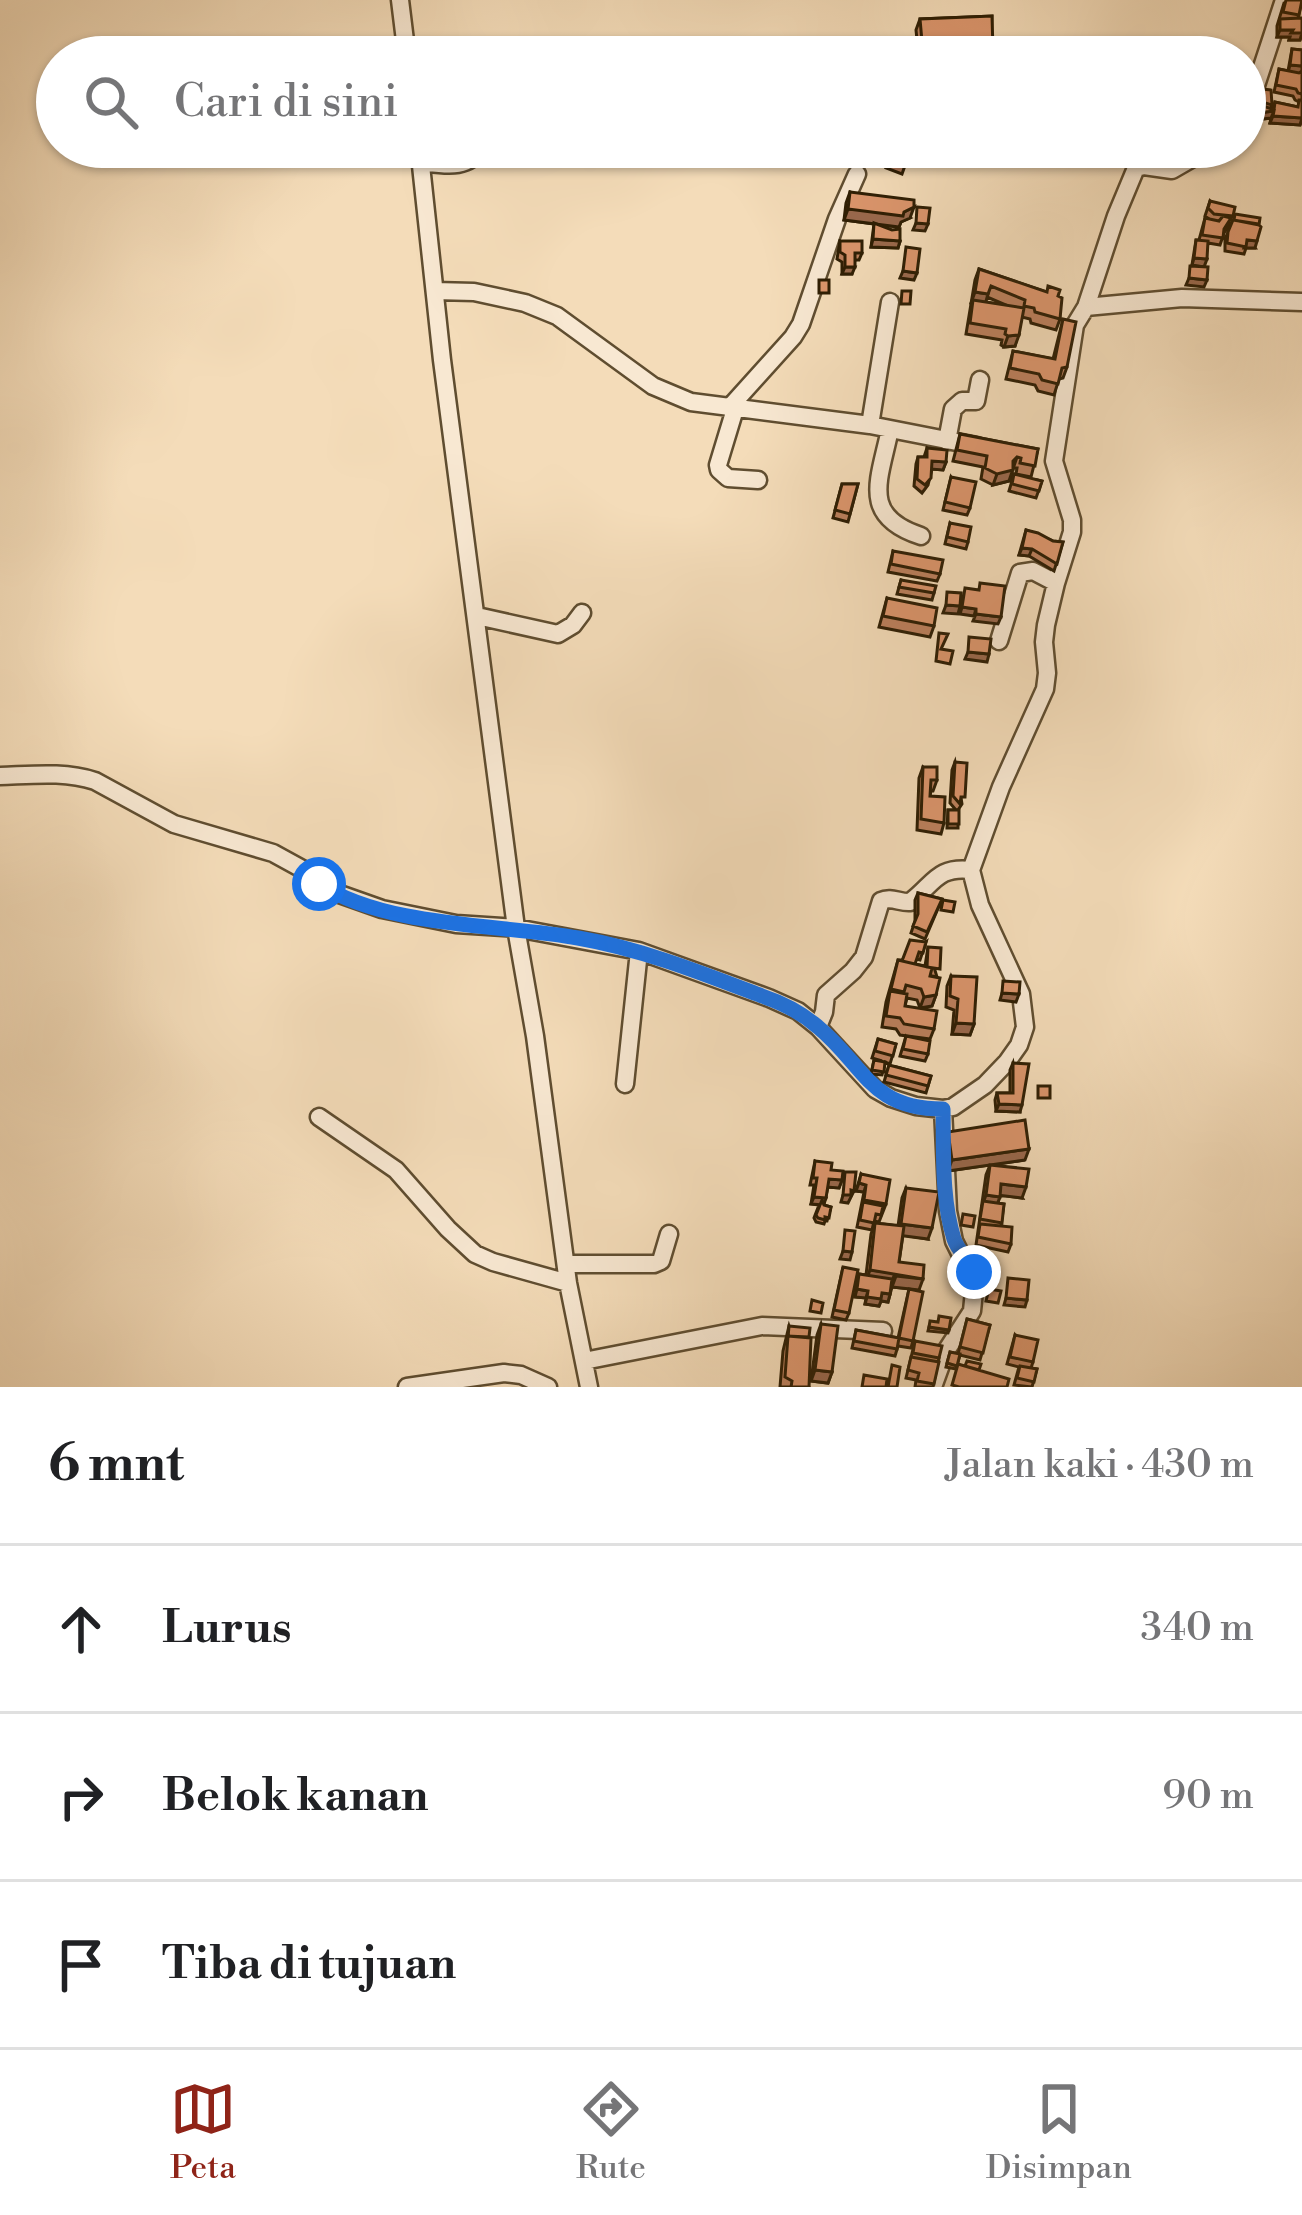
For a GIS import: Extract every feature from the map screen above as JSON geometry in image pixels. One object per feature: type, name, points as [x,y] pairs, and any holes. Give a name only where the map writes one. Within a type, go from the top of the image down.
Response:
[{"type":"street","points":[[400,0],[404,36]]},
{"type":"street","points":[[1266,55],[1284,0]]},
{"type":"street","points":[[422,168],[516,928],[567,1274],[589,1387]]},
{"type":"street","points":[[0,776],[82,777],[174,824],[273,854],[331,891],[382,909],[639,951],[798,1011],[875,1089],[916,1106],[953,1107],[996,1074],[1019,1045],[1024,1027],[1021,994],[987,922],[971,870],[1001,787],[1045,689],[1044,642],[1072,532],[1054,461],[1072,338],[1136,168]]},
{"type":"street","points":[[758,480],[728,478],[719,470],[732,409],[800,324],[857,174]]},
{"type":"street","points":[[435,291],[474,292],[541,309],[653,386],[691,402],[870,425],[990,449]]},
{"type":"street","points":[[1086,307],[1182,298],[1302,302]]},
{"type":"street","points":[[870,425],[890,302]]},
{"type":"street","points":[[946,441],[953,410],[962,401],[976,401],[980,380]]},
{"type":"street","points":[[890,429],[878,498],[884,516],[897,529],[921,536]]},
{"type":"street","points":[[1033,457],[1054,461]]},
{"type":"street","points":[[999,640],[1020,573],[1033,571],[1056,583]]},
{"type":"street","points":[[477,616],[558,634],[582,614]]},
{"type":"street","points":[[818,1027],[826,995],[864,957],[881,901],[910,902],[940,874],[956,868],[971,870]]},
{"type":"street","points":[[625,1084],[639,951]]},
{"type":"street","points":[[933,1387],[946,1351],[972,1310],[975,1281],[971,1262],[954,1241],[948,1210],[943,1109]]},
{"type":"street","points":[[319,1117],[396,1170],[475,1254],[493,1262],[567,1274],[654,1264],[661,1261],[669,1234]]},
{"type":"street","points":[[584,1361],[762,1326],[883,1331]]},
{"type":"street","points":[[407,1387],[504,1373],[548,1387]]},
{"type":"building","points":[[1286,0],[1302,0],[1299,15],[1283,12]]},
{"type":"building","points":[[992,16],[993,36],[921,36],[920,19]]},
{"type":"building","points":[[1302,18],[1302,33],[1280,30],[1280,19]]},
{"type":"building","points":[[1292,49],[1302,50],[1302,66],[1290,65]]},
{"type":"building","points":[[1279,69],[1302,71],[1302,94],[1276,85]]},
{"type":"building","points":[[1302,100],[1302,118],[1266,112],[1266,107],[1274,110],[1275,102],[1298,107]]},
{"type":"building","points":[[850,192],[914,200],[914,207],[903,216],[848,209]]},
{"type":"building","points":[[1210,201],[1235,207],[1233,216],[1214,214],[1208,208]]},
{"type":"building","points":[[917,207],[930,208],[928,224],[916,223]]},
{"type":"building","points":[[1235,214],[1260,218],[1259,225],[1234,220]]},
{"type":"building","points":[[1223,216],[1231,218],[1223,238],[1202,235],[1205,218],[1219,221]]},
{"type":"building","points":[[1233,220],[1258,224],[1257,241],[1247,240],[1246,247],[1227,243]]},
{"type":"building","points":[[874,223],[900,229],[900,241],[873,239]]},
{"type":"building","points":[[1196,240],[1208,241],[1207,259],[1194,258]]},
{"type":"building","points":[[840,241],[862,241],[862,253],[855,253],[855,267],[845,267]]},
{"type":"building","points":[[906,247],[920,249],[917,273],[903,271]]},
{"type":"building","points":[[1190,266],[1208,267],[1207,280],[1189,278]]},
{"type":"building","points":[[979,269],[1047,292],[1048,286],[1060,290],[1060,319],[1035,312],[1024,306],[1025,300],[991,286],[988,294],[975,292]]},
{"type":"building","points":[[819,280],[829,280],[829,293],[819,293]]},
{"type":"building","points":[[902,291],[911,291],[910,304],[901,304]]},
{"type":"building","points":[[973,300],[1024,308],[1019,335],[970,323]]},
{"type":"building","points":[[1063,319],[1076,322],[1067,367],[1062,368],[1058,384],[1010,368],[1013,351],[1055,359]]},
{"type":"building","points":[[960,434],[1038,449],[1035,466],[1020,463],[1017,457],[1013,470],[997,474],[985,468],[987,456],[957,450]]},
{"type":"building","points":[[927,448],[947,450],[946,462],[932,461],[931,478],[925,485],[917,479],[918,457],[927,457]]},
{"type":"building","points":[[1014,474],[1042,481],[1039,491],[1012,484]]},
{"type":"building","points":[[951,477],[976,482],[970,508],[945,502]]},
{"type":"building","points":[[842,484],[858,484],[850,514],[835,510]]},
{"type":"building","points":[[950,523],[971,527],[968,542],[947,537]]},
{"type":"building","points":[[1026,530],[1063,542],[1057,564],[1022,548]]},
{"type":"building","points":[[893,551],[943,560],[940,574],[891,564]]},
{"type":"building","points":[[901,580],[936,586],[934,593],[899,587]]},
{"type":"building","points":[[980,583],[1005,586],[1001,617],[962,607],[965,588],[979,590]]},
{"type":"building","points":[[947,592],[961,593],[960,606],[946,605]]},
{"type":"building","points":[[887,598],[937,608],[934,626],[883,616]]},
{"type":"building","points":[[939,633],[948,634],[941,649],[953,651],[950,664],[936,661]]},
{"type":"building","points":[[969,637],[991,639],[989,654],[968,652]]},
{"type":"building","points":[[955,762],[967,763],[965,797],[960,804],[953,796]]},
{"type":"building","points":[[923,767],[937,767],[930,796],[945,797],[944,823],[921,819]]},
{"type":"building","points":[[948,810],[959,810],[959,824],[948,824]]},
{"type":"building","points":[[918,893],[942,899],[927,932],[913,926]]},
{"type":"building","points":[[943,900],[955,902],[953,912],[941,910]]},
{"type":"building","points":[[910,940],[926,942],[915,964],[902,961]]},
{"type":"building","points":[[928,947],[941,948],[940,969],[927,967]]},
{"type":"building","points":[[898,960],[932,968],[930,976],[940,978],[936,995],[924,997],[921,989],[906,985],[904,992],[891,989]]},
{"type":"building","points":[[951,976],[977,977],[974,1024],[956,1023],[958,999],[950,996]]},
{"type":"building","points":[[1003,981],[1020,982],[1019,994],[1002,993]]},
{"type":"building","points":[[890,991],[907,994],[905,1006],[937,1011],[934,1029],[886,1016]]},
{"type":"building","points":[[906,1036],[930,1041],[928,1054],[903,1049]]},
{"type":"building","points":[[878,1039],[896,1044],[893,1056],[875,1051]]},
{"type":"building","points":[[874,1060],[885,1062],[884,1072],[872,1070]]},
{"type":"building","points":[[1013,1063],[1029,1064],[1022,1105],[999,1104],[997,1093],[1013,1093]]},
{"type":"building","points":[[889,1065],[931,1076],[928,1086],[886,1075]]},
{"type":"building","points":[[1038,1086],[1050,1086],[1050,1098],[1038,1098]]},
{"type":"building","points":[[1025,1120],[1029,1149],[952,1160],[948,1132]]},
{"type":"building","points":[[815,1161],[832,1163],[831,1170],[843,1171],[842,1180],[829,1179],[826,1198],[814,1197]]},
{"type":"building","points":[[990,1165],[1029,1169],[1026,1187],[1001,1184],[1000,1197],[986,1195]]},
{"type":"building","points":[[845,1172],[856,1172],[851,1195],[843,1195]]},
{"type":"building","points":[[861,1174],[890,1180],[886,1204],[864,1200],[866,1185],[859,1183]]},
{"type":"building","points":[[906,1188],[939,1192],[932,1228],[901,1224]]},
{"type":"building","points":[[822,1200],[831,1207],[825,1220],[816,1215]]},
{"type":"building","points":[[983,1201],[1004,1204],[1002,1223],[980,1219]]},
{"type":"building","points":[[863,1202],[883,1206],[874,1223],[860,1220]]},
{"type":"building","points":[[963,1214],[975,1216],[973,1227],[961,1225]]},
{"type":"building","points":[[875,1223],[904,1226],[899,1262],[924,1265],[923,1279],[870,1270]]},
{"type":"building","points":[[980,1224],[1012,1227],[1011,1244],[978,1237]]},
{"type":"building","points":[[845,1230],[855,1231],[852,1252],[843,1251]]},
{"type":"building","points":[[843,1267],[858,1270],[849,1313],[834,1310]]},
{"type":"building","points":[[859,1274],[892,1279],[890,1294],[882,1293],[881,1299],[867,1297],[868,1291],[857,1289]]},
{"type":"building","points":[[1008,1278],[1029,1280],[1027,1300],[1006,1298]]},
{"type":"building","points":[[909,1289],[923,1292],[913,1341],[899,1338]]},
{"type":"building","points":[[989,1289],[1001,1291],[998,1303],[986,1301]]},
{"type":"building","points":[[812,1300],[823,1303],[821,1313],[810,1311]]},
{"type":"building","points":[[939,1316],[951,1318],[949,1330],[929,1327]]},
{"type":"building","points":[[967,1319],[990,1325],[983,1353],[960,1347]]},
{"type":"building","points":[[821,1324],[838,1326],[832,1372],[815,1370]]},
{"type":"building","points":[[789,1326],[810,1328],[809,1337],[788,1336]]},
{"type":"building","points":[[856,1330],[899,1338],[897,1349],[854,1341]]},
{"type":"building","points":[[1015,1335],[1038,1340],[1033,1362],[1010,1357]]},
{"type":"building","points":[[788,1336],[811,1338],[809,1387],[791,1387],[792,1381],[785,1377]]},
{"type":"building","points":[[915,1341],[942,1346],[939,1358],[913,1353]]},
{"type":"building","points":[[950,1352],[960,1354],[957,1366],[947,1363]]},
{"type":"building","points":[[911,1357],[939,1362],[934,1384],[917,1381],[919,1373],[908,1370]]},
{"type":"building","points":[[958,1364],[1009,1379],[1007,1387],[952,1385]]},
{"type":"building","points":[[892,1365],[900,1367],[897,1387],[888,1387]]},
{"type":"building","points":[[1020,1366],[1037,1369],[1034,1382],[1017,1378]]},
{"type":"building","points":[[864,1375],[887,1379],[886,1387],[862,1387]]},
{"type":"route","points":[[319,884],[382,909],[639,951],[798,1011],[836,1044],[875,1089],[916,1106],[943,1109],[948,1210],[954,1241],[974,1272]]}]
